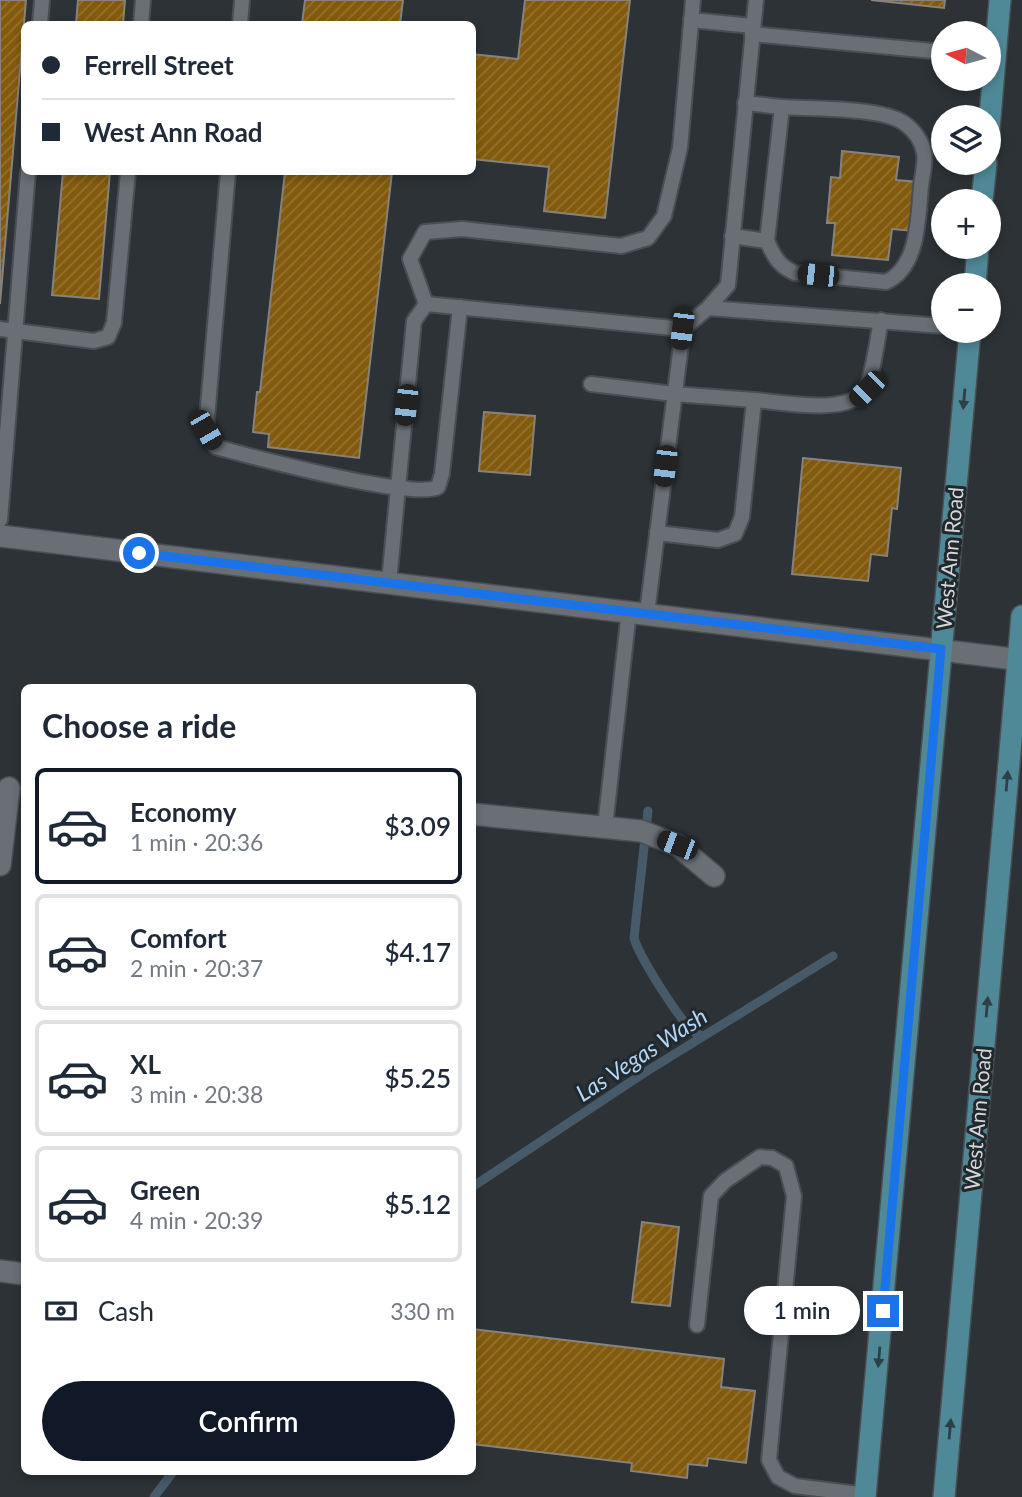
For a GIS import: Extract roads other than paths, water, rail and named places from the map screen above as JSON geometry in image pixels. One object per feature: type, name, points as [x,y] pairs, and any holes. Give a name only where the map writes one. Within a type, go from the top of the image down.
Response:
[{"type":"main road","points":[[997,21],[1000,0]]},
{"type":"main road","name":"West Ann Road","points":[[866,1496],[970,343]]},
{"type":"main road","name":"West Ann Road","points":[[944,1497],[1022,616]]},
{"type":"street","points":[[0,536],[1020,659]]},
{"type":"street","points":[[0,865],[11,788]]},
{"type":"street","points":[[476,814],[640,831],[677,845],[714,876]]},
{"type":"street","points":[[0,1270],[21,1274]]},
{"type":"lane","points":[[40,21],[42,0]]},
{"type":"lane","points":[[141,21],[143,0]]},
{"type":"lane","points":[[240,21],[242,0]]},
{"type":"lane","points":[[426,304],[410,259],[425,232],[462,229],[621,246],[648,238],[664,216],[680,148],[693,0]]},
{"type":"lane","points":[[605,827],[638,612],[657,533],[682,329],[708,308],[728,285],[755,0]]},
{"type":"lane","points":[[691,20],[931,51]]},
{"type":"lane","points":[[745,103],[888,114],[917,134],[925,154],[917,227],[911,253],[897,278],[886,282],[795,273],[782,267],[774,257],[767,240],[782,107]]},
{"type":"lane","points":[[0,520],[28,175]]},
{"type":"lane","points":[[0,328],[94,341],[108,337],[114,323],[128,175]]},
{"type":"lane","points":[[228,175],[206,430],[216,447],[275,463],[398,488],[432,491],[438,488],[442,474],[460,307]]},
{"type":"lane","points":[[732,236],[767,240]]},
{"type":"lane","points":[[426,304],[682,329]]},
{"type":"lane","points":[[389,582],[414,321],[426,304]]},
{"type":"lane","points":[[708,308],[931,325]]},
{"type":"lane","points":[[591,384],[674,394],[835,406],[857,399],[867,389],[881,320]]},
{"type":"lane","points":[[657,533],[718,540],[735,534],[742,517],[754,400]]},
{"type":"lane","points":[[697,1325],[710,1196],[725,1181],[760,1157],[772,1158],[786,1166],[794,1196],[769,1460],[778,1477],[795,1486],[866,1496]]},
{"type":"waterway","points":[[648,811],[634,938],[669,1001],[686,1024],[703,1036]]},
{"type":"waterway","name":"Las Vegas Wash","points":[[476,1184],[644,1073],[833,956]]},
{"type":"waterway","name":"Las Vegas Wash","points":[[154,1497],[171,1475]]}]
